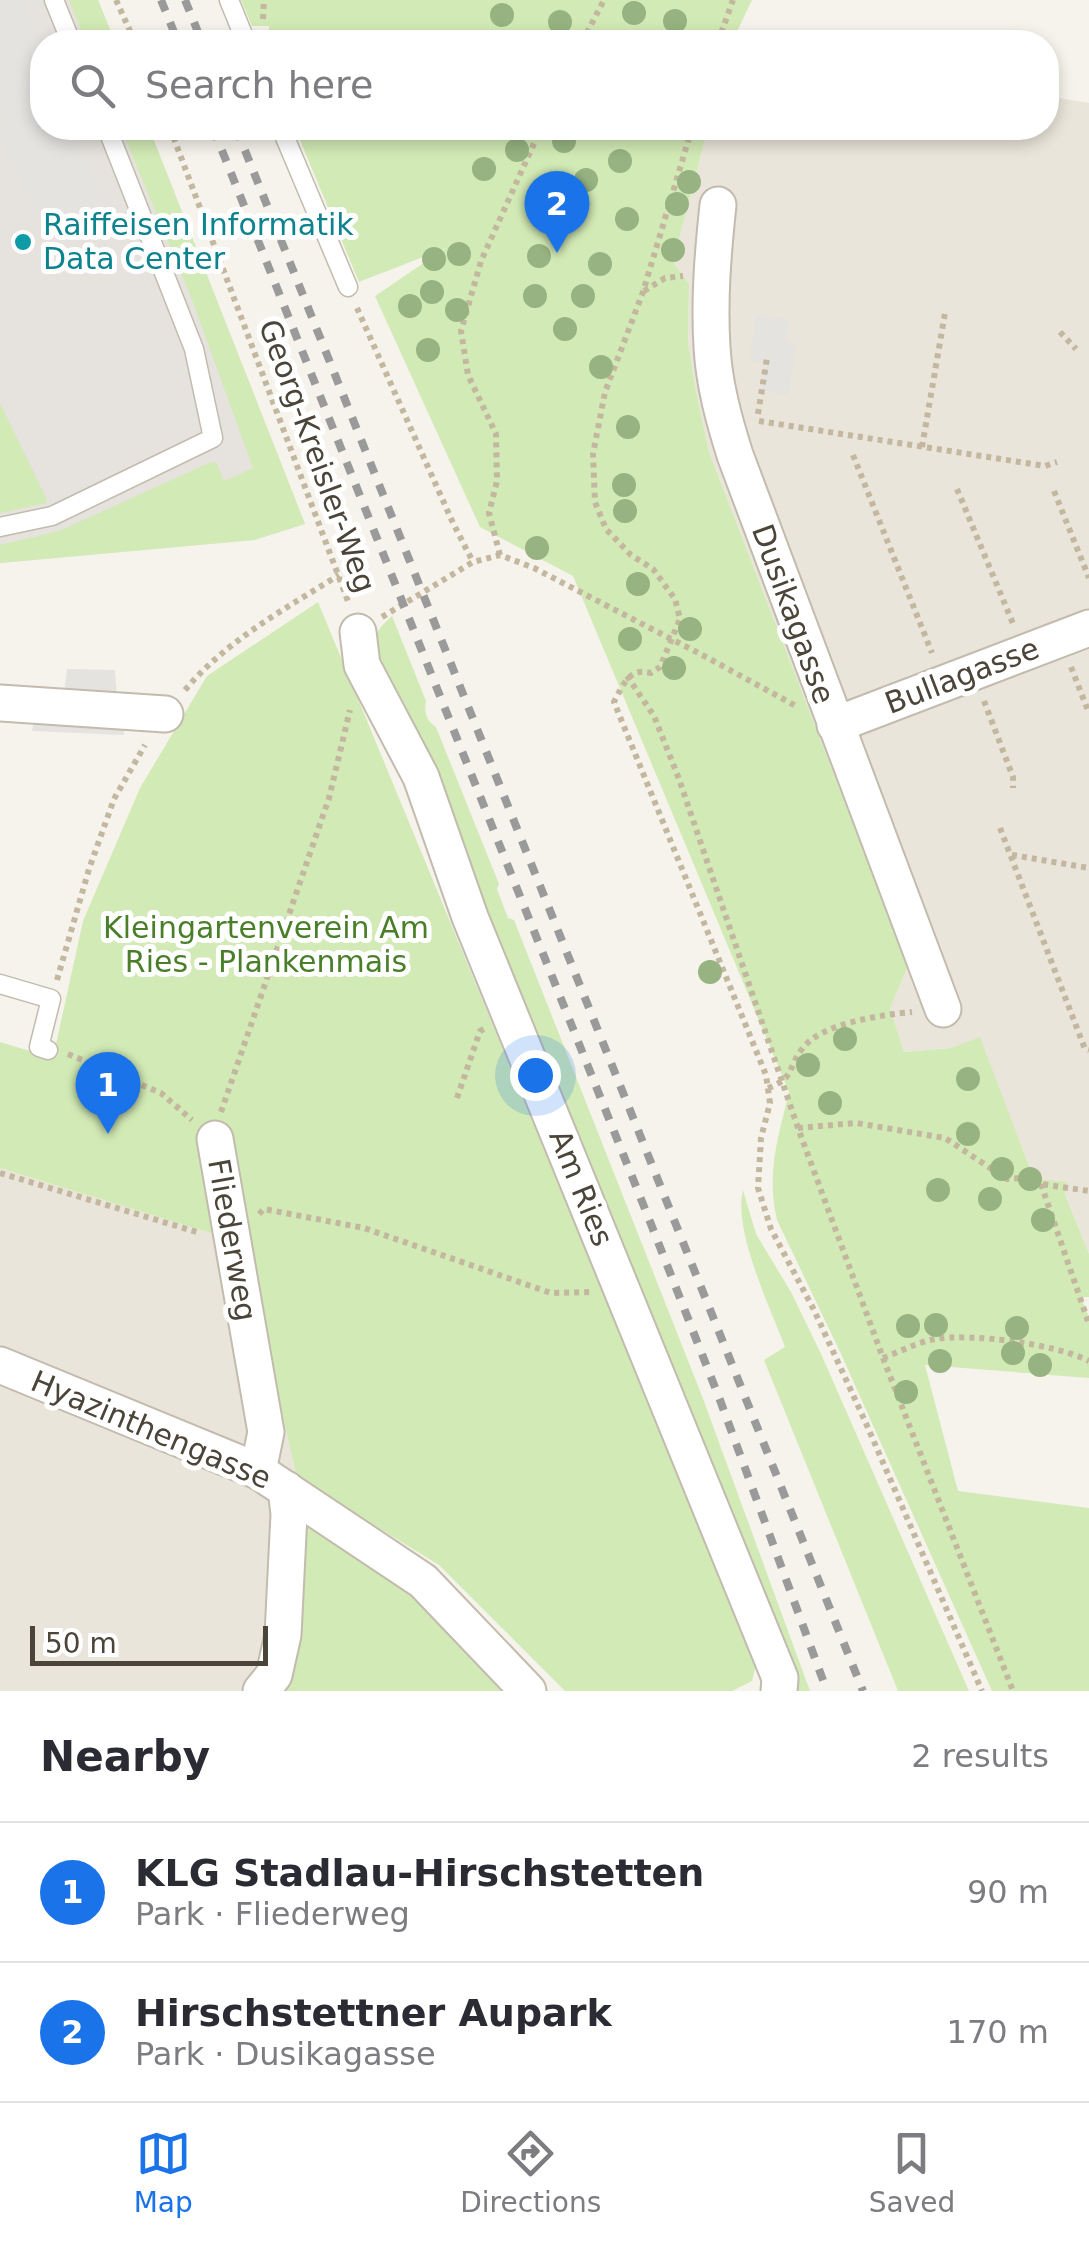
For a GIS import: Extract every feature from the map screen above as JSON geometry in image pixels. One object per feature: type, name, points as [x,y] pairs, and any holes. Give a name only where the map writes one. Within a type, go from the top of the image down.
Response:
[{"type":"street","name":"Dusikagasse","points":[[718,204],[711,274],[712,349],[722,415],[821,719],[943,1009]]},
{"type":"street","name":"Bullagasse","points":[[821,719],[1077,640]]},
{"type":"street","name":"Am Ries","points":[[360,649],[421,777],[470,917],[780,1678],[778,1691]]},
{"type":"street","points":[[0,703],[165,714]]},
{"type":"street","name":"Fliederweg","points":[[218,1123],[231,1243],[272,1480],[289,1514],[283,1635],[274,1675],[261,1691]]},
{"type":"street","name":"Hyazinthengasse","points":[[0,1366],[272,1480],[423,1580],[528,1691]]},
{"type":"lane","points":[[54,0],[66,30]]},
{"type":"lane","points":[[230,0],[241,30]]},
{"type":"lane","points":[[0,526],[52,516],[213,438],[194,349],[112,140]]},
{"type":"lane","points":[[286,140],[348,287]]},
{"type":"lane","points":[[0,984],[51,999],[39,1047],[48,1050]]},
{"type":"path","points":[[116,0],[130,30]]},
{"type":"path","points":[[588,30],[604,0]]},
{"type":"path","points":[[722,30],[733,0]]},
{"type":"path","name":"Georg-Kreisler-Weg","points":[[175,140],[340,575],[360,649]]},
{"type":"path","points":[[500,555],[489,513],[497,481],[496,434],[468,375],[461,331],[482,261],[536,140]]},
{"type":"path","points":[[688,140],[643,292],[606,392],[593,454],[595,502],[606,529],[631,555],[653,568],[675,599],[680,619],[660,667],[651,673],[641,670],[627,676],[614,702],[766,1075],[770,1103],[761,1138],[758,1188],[771,1228],[858,1406],[982,1691]]},
{"type":"path","points":[[348,287],[473,562]]},
{"type":"path","points":[[922,447],[945,313]]},
{"type":"path","points":[[1060,332],[1076,349]]},
{"type":"path","points":[[768,358],[757,420],[1045,466],[1057,462]]},
{"type":"path","points":[[853,454],[939,670]]},
{"type":"path","points":[[957,489],[1019,638]]},
{"type":"path","points":[[1054,491],[1089,578]]},
{"type":"path","points":[[218,1123],[329,798],[360,649],[473,562],[500,555],[534,568],[821,719]]},
{"type":"path","points":[[51,999],[114,799],[165,714],[200,674],[244,635],[340,575]]},
{"type":"path","points":[[1077,640],[1089,713]]},
{"type":"path","points":[[627,676],[654,716],[680,780],[798,1128],[1013,1691]]},
{"type":"path","points":[[978,686],[1014,778],[1013,788]]},
{"type":"path","points":[[1000,828],[1085,1049],[1089,1050]]},
{"type":"path","points":[[1010,855],[1089,868]]},
{"type":"path","points":[[768,1088],[784,1082],[804,1046],[837,1026],[876,1015],[943,1009]]},
{"type":"path","points":[[456,1098],[480,1031],[512,1016]]},
{"type":"path","name":"Fliederweg","points":[[48,1050],[68,1054],[161,1093],[218,1123]]},
{"type":"path","points":[[798,1128],[856,1123],[945,1138],[1007,1179],[1022,1178],[1089,1192]]},
{"type":"path","points":[[0,1173],[231,1243],[264,1210],[364,1228],[551,1293],[623,1292]]},
{"type":"path","points":[[1041,1184],[1089,1324]]},
{"type":"path","points":[[883,1358],[933,1339],[989,1338],[1074,1354],[1089,1361]]},
{"type":"shaded area","points":[[0,0],[98,0],[110,30],[30,30],[30,140],[154,140],[305,524],[254,540],[0,563]]},
{"type":"shaded area","points":[[23,0],[35,30],[30,30],[30,140],[80,140],[106,206],[44,234],[0,139],[0,127],[5,124],[0,113],[0,3],[2,6]]},
{"type":"shaded area","points":[[1059,98],[1089,103],[1089,1254],[1065,1193],[1034,1179],[980,1038],[951,1048],[904,1052],[890,1008],[908,966],[709,452],[688,342],[689,284],[673,262],[705,140],[1059,140]]},
{"type":"shaded area","points":[[756,315],[789,320],[785,341],[796,343],[789,395],[760,390],[765,363],[749,361]]},
{"type":"shaded area","points":[[67,669],[115,670],[118,710],[126,711],[124,735],[32,731],[36,706],[64,694]]},
{"type":"shaded area","points":[[0,1168],[243,1243],[306,1517],[278,1691],[0,1691]]},
{"type":"green space","points":[[69,0],[98,0],[110,30],[81,30]]},
{"type":"green space","points":[[241,0],[752,0],[738,30],[269,30],[269,26],[252,26]]},
{"type":"green space","points":[[126,140],[154,140],[305,524],[254,540],[0,563],[0,545],[59,531],[209,463],[216,462],[224,481],[253,468],[191,297]]},
{"type":"green space","points":[[300,140],[705,140],[673,262],[689,284],[688,342],[709,452],[908,966],[890,1008],[904,1052],[951,1048],[980,1037],[1034,1179],[1067,1182],[1065,1194],[1089,1254],[1089,1297],[1081,1297],[1089,1317],[1089,1378],[925,1365],[958,1491],[1089,1508],[1089,1691],[992,1691],[777,1220],[773,1171],[789,1092],[573,576],[480,527],[375,296],[446,248],[359,282]]},
{"type":"green space","points":[[0,403],[46,498],[47,503],[0,513]]},
{"type":"green space","name":"Kleingartenverein Am Ries - Plankenmais","points":[[318,602],[758,1657],[752,1681],[732,1691],[565,1691],[439,1565],[297,1478],[243,1243],[0,1168],[0,1042],[53,1058],[83,921],[140,788],[207,676]]},
{"type":"green space","points":[[392,616],[426,701],[427,716],[436,727],[499,884],[497,889],[508,918],[514,920],[702,1396],[810,1691],[790,1691],[381,672],[374,641]]},
{"type":"green space","points":[[743,1190],[756,1234],[791,1292],[822,1356],[969,1691],[898,1691],[764,1360],[785,1347],[748,1247],[741,1207]]},
{"type":"green space","points":[[306,1517],[453,1625],[520,1691],[278,1691]]},
{"type":"railway","points":[[161,0],[173,30]]},
{"type":"railway","points":[[185,0],[197,30]]},
{"type":"railway","points":[[218,140],[647,1214],[827,1691]]},
{"type":"railway","points":[[241,140],[863,1691]]},
{"type":"place","name":"Raiffeisen Informatik Data Center","points":[[23,242]]},
{"type":"place","name":"Hirschstettner Aupark","points":[[557,253]]},
{"type":"place","name":"KLG Stadlau-Hirschstetten","points":[[108,1134]]}]
